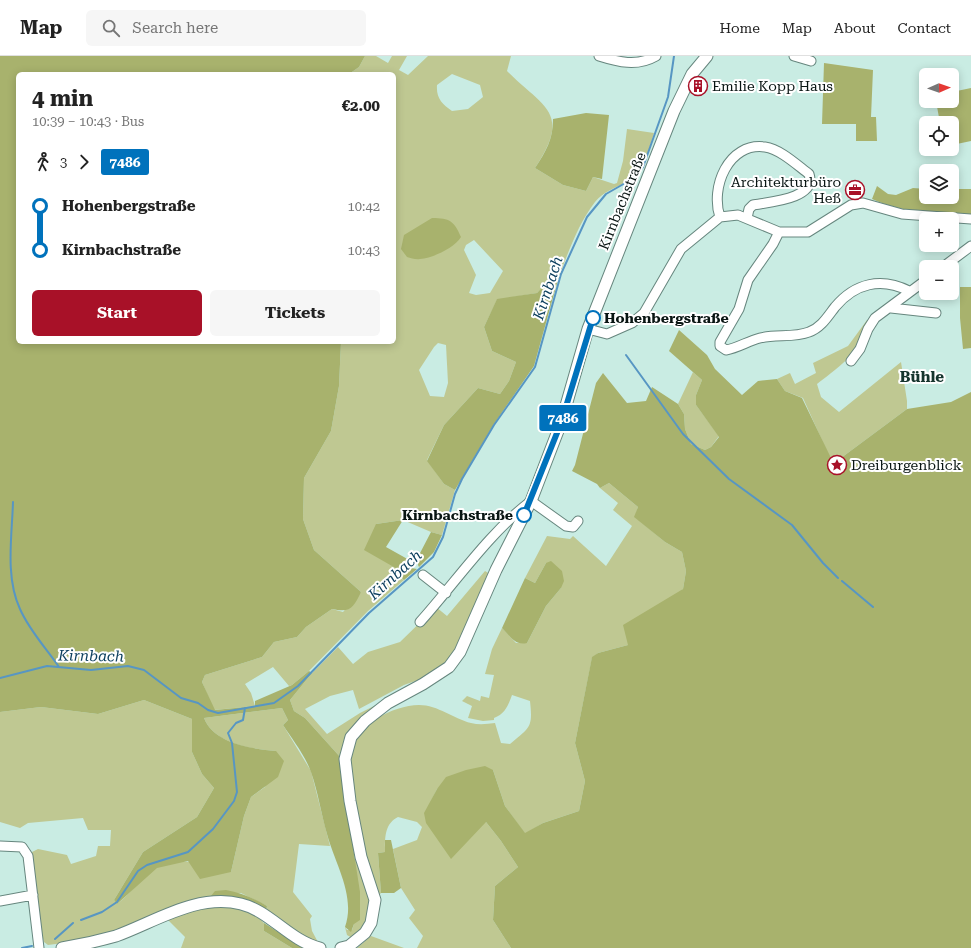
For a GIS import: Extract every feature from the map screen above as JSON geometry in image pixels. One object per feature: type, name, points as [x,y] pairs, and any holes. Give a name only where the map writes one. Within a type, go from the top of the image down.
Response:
[{"type":"main road","name":"Kirnbachstraße","points":[[341,948],[349,946],[365,932],[372,918],[375,900],[361,857],[350,801],[345,759],[351,737],[364,721],[388,703],[423,684],[449,667],[460,652],[496,570],[531,501],[561,423],[588,330],[681,96],[692,74],[708,56]]},
{"type":"main road","points":[[62,948],[114,936],[187,907],[224,901],[242,904],[260,913],[301,940],[320,948]]},
{"type":"street","points":[[599,56],[619,63],[631,63],[643,62],[656,56]]},
{"type":"street","points":[[794,56],[812,61]]},
{"type":"street","points":[[720,217],[717,209],[719,181],[728,164],[742,151],[754,147],[771,149],[809,174],[810,179],[807,189],[799,194],[753,205],[749,209],[747,218]]},
{"type":"street","points":[[588,330],[607,334],[632,324],[644,313],[681,249],[720,217],[738,216],[747,218],[778,232],[808,232],[851,205],[863,203],[902,214],[971,219]]},
{"type":"street","points":[[778,232],[773,244],[748,280],[739,308],[720,342],[720,346],[726,350],[736,348],[762,338],[810,332],[820,326],[848,294],[859,287],[886,283],[909,291]]},
{"type":"street","points":[[952,260],[971,246]]},
{"type":"street","points":[[851,361],[860,349],[868,329],[875,318],[891,308],[909,291],[919,285]]},
{"type":"street","points":[[891,308],[936,313]]},
{"type":"street","points":[[420,622],[514,516],[531,501],[566,526],[573,526],[578,521]]},
{"type":"street","points":[[424,575],[446,592]]},
{"type":"street","points":[[0,846],[22,847],[28,856],[39,948]]},
{"type":"street","points":[[0,901],[33,894]]},
{"type":"green space","points":[[0,56],[365,56],[359,67],[352,72],[16,72],[16,344],[341,344],[339,386],[331,431],[304,478],[303,519],[314,550],[361,592],[351,608],[347,610],[332,609],[306,627],[297,637],[274,642],[262,657],[205,675],[202,682],[215,710],[255,706],[255,701],[292,685],[309,671],[312,673],[290,700],[294,711],[305,718],[341,758],[343,782],[360,892],[360,920],[354,924],[351,932],[345,927],[348,915],[348,904],[343,880],[327,834],[311,772],[298,747],[283,725],[288,720],[282,708],[204,718],[209,727],[216,734],[225,739],[246,747],[276,751],[284,761],[278,777],[251,797],[244,816],[231,872],[200,879],[188,861],[157,868],[117,904],[114,900],[143,852],[197,817],[214,788],[202,774],[192,752],[192,719],[144,700],[98,714],[41,707],[0,712]]},
{"type":"green space","points":[[365,56],[376,56],[388,63],[392,56],[407,56],[399,70],[408,75],[428,56],[511,56],[507,71],[542,103],[549,112],[552,122],[551,134],[546,149],[535,168],[563,185],[586,191],[593,177],[614,184],[617,183],[623,161],[627,129],[654,133],[647,154],[637,173],[626,182],[609,190],[595,202],[589,210],[574,238],[559,276],[555,275],[537,293],[497,300],[484,327],[492,351],[516,362],[509,381],[500,394],[478,388],[444,425],[427,460],[444,484],[455,490],[442,535],[403,520],[376,524],[393,566],[399,570],[400,578],[404,580],[368,611],[309,671],[292,685],[289,686],[273,667],[245,684],[251,693],[255,706],[214,710],[202,682],[205,675],[262,657],[274,642],[297,637],[306,627],[332,609],[343,612],[361,592],[314,550],[303,519],[304,478],[331,431],[339,386],[341,344],[396,344],[396,72],[352,72],[359,67]],"holes":[[[452,74],[480,85],[483,97],[468,109],[452,111],[443,103],[437,90],[437,85]],[[474,240],[503,271],[490,293],[476,295],[469,293],[476,275],[464,250],[466,245]],[[438,343],[446,345],[448,383],[444,397],[430,396],[419,370]]]},
{"type":"green space","points":[[824,63],[873,70],[871,117],[876,117],[877,141],[856,141],[856,124],[822,124]]},
{"type":"green space","points":[[971,88],[971,141],[959,144],[959,116],[939,116],[937,108],[959,108],[959,91]]},
{"type":"green space","points":[[586,113],[609,115],[602,179],[593,177],[586,191],[563,185],[535,168],[548,145],[552,133],[553,119]]},
{"type":"green space","points":[[877,186],[888,194],[896,195],[913,188],[919,188],[919,204],[959,204],[959,189],[971,189],[971,217],[959,216],[959,212],[921,212],[908,210],[884,204],[872,199]]},
{"type":"green space","points":[[432,218],[443,219],[451,222],[456,227],[461,237],[448,249],[437,254],[418,259],[407,257],[401,249],[404,235]]},
{"type":"green space","points":[[555,274],[559,276],[534,366],[494,424],[455,490],[444,484],[427,461],[444,425],[478,388],[500,394],[509,381],[516,362],[492,351],[484,327],[497,299],[537,293]]},
{"type":"green space","points":[[960,287],[971,287],[971,348],[963,349],[960,318]]},
{"type":"green space","points":[[867,320],[867,329],[858,348],[841,365],[817,384],[821,397],[839,412],[901,362],[907,409],[841,458],[830,458],[803,398],[785,391],[777,379],[790,373],[795,384],[816,373],[813,363],[848,346]]},
{"type":"green space","points":[[679,330],[707,355],[715,369],[742,395],[758,381],[777,379],[785,391],[802,398],[831,458],[841,458],[907,409],[951,402],[971,392],[971,948],[511,948],[493,920],[495,886],[518,867],[501,841],[486,822],[451,859],[426,823],[424,813],[437,789],[446,777],[466,770],[485,766],[493,770],[505,806],[525,833],[543,823],[579,811],[585,781],[575,743],[592,657],[598,653],[628,645],[623,625],[683,589],[686,571],[682,552],[665,542],[634,517],[638,507],[609,483],[600,488],[597,484],[572,471],[575,465],[596,383],[603,373],[627,403],[646,401],[652,387],[678,404],[684,414],[685,429],[691,444],[705,450],[711,447],[719,437],[696,405],[696,395],[702,380],[669,351]]},
{"type":"green space","points":[[693,372],[702,380],[696,395],[696,405],[719,436],[711,447],[705,450],[691,444],[685,429],[684,414],[678,404]]},
{"type":"green space","points":[[609,483],[638,507],[635,517],[665,542],[682,552],[686,571],[683,589],[628,645],[598,653],[592,658],[575,743],[585,781],[579,811],[543,823],[525,834],[505,806],[493,770],[437,789],[431,801],[486,822],[501,841],[518,867],[495,886],[493,920],[511,948],[417,948],[423,936],[409,918],[415,910],[401,888],[393,849],[417,840],[422,827],[417,822],[398,817],[390,824],[386,832],[385,852],[378,853],[381,893],[379,895],[363,843],[355,803],[351,775],[351,761],[355,742],[361,733],[378,718],[398,709],[419,705],[433,707],[471,723],[495,723],[501,743],[510,744],[526,730],[529,726],[531,717],[530,701],[512,695],[501,714],[494,718],[494,720],[483,721],[468,718],[472,706],[462,701],[467,696],[480,701],[481,696],[489,698],[494,675],[485,674],[492,649],[502,628],[516,643],[527,643],[546,606],[561,588],[546,563],[535,583],[525,578],[547,536],[570,539],[573,536],[606,566],[632,526],[613,510],[618,503],[600,488]]},
{"type":"green space","points":[[403,520],[386,547],[411,561],[411,568],[417,569],[404,580],[397,574],[399,570],[364,550],[376,524]]},
{"type":"green space","points":[[431,532],[442,535],[434,552],[419,567],[419,555]]},
{"type":"green space","points":[[551,561],[562,571],[564,581],[561,588],[546,606],[527,643],[523,644],[516,642],[502,628],[525,578],[535,583],[546,563]]},
{"type":"green space","points":[[485,571],[490,574],[452,657],[445,665],[421,679],[404,685],[359,709],[353,690],[330,696],[305,709],[327,734],[360,713],[380,703],[341,758],[305,718],[294,711],[290,700],[312,673],[338,647],[353,664],[368,652],[400,642],[436,607],[447,616]]},
{"type":"green space","points":[[144,700],[192,719],[192,752],[202,774],[214,788],[197,817],[143,852],[114,900],[117,904],[151,871],[165,864],[174,862],[194,862],[231,872],[244,816],[251,797],[265,787],[276,751],[256,749],[235,744],[216,734],[209,727],[204,718],[282,708],[288,720],[283,725],[311,771],[330,846],[299,844],[293,892],[312,916],[310,919],[312,931],[319,944],[304,937],[266,912],[267,906],[241,893],[210,897],[154,918],[86,940],[48,945],[44,942],[32,852],[38,849],[67,855],[71,864],[96,856],[98,846],[110,846],[111,830],[88,830],[83,818],[28,823],[20,828],[0,822],[0,712],[41,707],[98,714]]},
{"type":"green space","points":[[385,840],[391,840],[401,888],[394,893],[381,893],[378,853],[385,852]]},
{"type":"green space","points":[[355,851],[368,888],[370,907],[365,925],[352,938],[347,935],[345,927],[347,930],[352,930],[354,924]]},
{"type":"green space","points":[[226,890],[247,896],[262,903],[267,906],[266,912],[210,897],[215,891]]},
{"type":"green space","points":[[217,906],[236,909],[254,916],[264,923],[264,931],[292,948],[181,948],[185,937],[168,920],[194,909]]},
{"type":"green space","points":[[264,923],[303,948],[292,948],[264,931]]},
{"type":"green space","points":[[371,936],[404,948],[357,948]]},
{"type":"waterway","name":"Kirnbach","points":[[0,678],[47,666],[91,670],[128,666],[144,670],[181,698],[198,703],[208,710],[218,713],[274,703],[298,686],[369,613],[433,557],[443,537],[455,494],[462,479],[494,425],[535,367],[561,274],[587,217],[606,194],[634,178],[643,167],[668,97],[674,56]]},
{"type":"waterway","points":[[626,355],[683,434],[729,479],[792,525],[823,563],[838,578]]},
{"type":"waterway","points":[[13,502],[10,556],[12,584],[15,597],[28,624],[59,667]]},
{"type":"waterway","points":[[842,581],[873,607]]},
{"type":"waterway","points":[[81,920],[102,912],[117,902],[138,871],[147,865],[188,852],[213,829],[234,801],[237,792],[232,743],[228,733],[236,723],[243,720],[245,708]]},
{"type":"waterway","points":[[55,939],[73,923]]},
{"type":"waterway","points":[[22,948],[32,946]]},
{"type":"bus line","name":"7486","points":[[524,515],[531,501],[561,423],[588,330],[593,318]]},
{"type":"place","name":"Emilie Kopp Haus","points":[[698,86]]},
{"type":"place","name":"Architekturbüro Heß","points":[[855,190]]},
{"type":"place","name":"Hohenbergstraße","points":[[593,318]]},
{"type":"place","name":"Dreiburgenblick","points":[[837,465]]},
{"type":"place","name":"Kirnbachstraße","points":[[524,515]]},
{"type":"district","name":"Bühle","points":[[922,377]]}]
